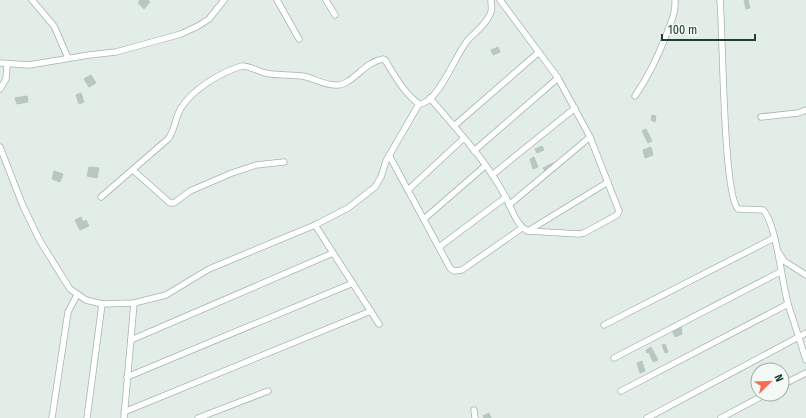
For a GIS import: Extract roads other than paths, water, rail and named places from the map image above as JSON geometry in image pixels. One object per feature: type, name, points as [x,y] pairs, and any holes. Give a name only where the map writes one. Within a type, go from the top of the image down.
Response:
[{"type":"street","points":[[32,0],[54,26],[68,58]]},
{"type":"street","points":[[0,63],[6,65],[29,65],[116,52],[181,34],[209,19],[224,0]]},
{"type":"street","points":[[277,0],[299,39]]},
{"type":"street","points":[[326,0],[335,16]]},
{"type":"street","points":[[418,104],[423,104],[430,98],[444,81],[452,63],[468,41],[487,21],[492,11],[491,0]]},
{"type":"street","points":[[500,0],[558,78],[575,108],[590,137],[619,211],[617,216],[584,233],[525,229]]},
{"type":"street","points":[[635,96],[650,74],[662,50],[674,14],[676,0]]},
{"type":"street","points":[[720,0],[727,163],[733,202],[738,209],[762,210],[767,214],[774,238],[788,304],[806,360]]},
{"type":"street","points":[[454,126],[539,52]]},
{"type":"street","points":[[101,197],[171,135],[174,131],[181,109],[186,101],[204,86],[242,66],[283,76],[303,76],[320,83],[339,85],[348,82],[357,73],[370,64],[382,59],[385,60],[406,92],[418,104]]},
{"type":"street","points":[[0,89],[6,79],[6,65]]},
{"type":"street","points":[[474,151],[558,78]]},
{"type":"street","points":[[430,98],[464,138],[485,166],[525,229]]},
{"type":"street","points":[[0,147],[23,206],[40,241],[63,280],[77,295],[102,304],[134,303],[166,295],[210,269],[315,225],[348,208],[375,187],[390,155],[418,104]]},
{"type":"street","points":[[492,176],[575,108]]},
{"type":"street","points":[[761,117],[798,113],[806,110]]},
{"type":"street","points":[[509,205],[590,137]]},
{"type":"street","points":[[408,190],[464,138]]},
{"type":"street","points":[[390,155],[450,268],[458,271],[525,229],[608,182]]},
{"type":"street","points":[[133,170],[170,203],[174,203],[190,191],[217,178],[256,165],[284,162]]},
{"type":"street","points":[[424,219],[485,166]]},
{"type":"street","points":[[439,247],[506,197]]},
{"type":"street","points":[[315,225],[379,324]]},
{"type":"street","points":[[604,325],[774,238]]},
{"type":"street","points":[[776,250],[784,261],[806,275]]},
{"type":"street","points":[[131,340],[333,254]]},
{"type":"street","points":[[614,358],[780,272]]},
{"type":"street","points":[[127,377],[353,283]]},
{"type":"street","points":[[52,418],[68,312],[77,295]]},
{"type":"street","points":[[134,303],[124,415],[371,312]]},
{"type":"street","points":[[87,418],[102,304]]},
{"type":"street","points":[[621,391],[788,304]]},
{"type":"street","points":[[647,418],[806,333]]},
{"type":"street","points":[[790,381],[806,372]]},
{"type":"street","points":[[198,418],[268,391]]},
{"type":"street","points":[[721,418],[751,402]]},
{"type":"street","points":[[474,410],[475,418]]}]
